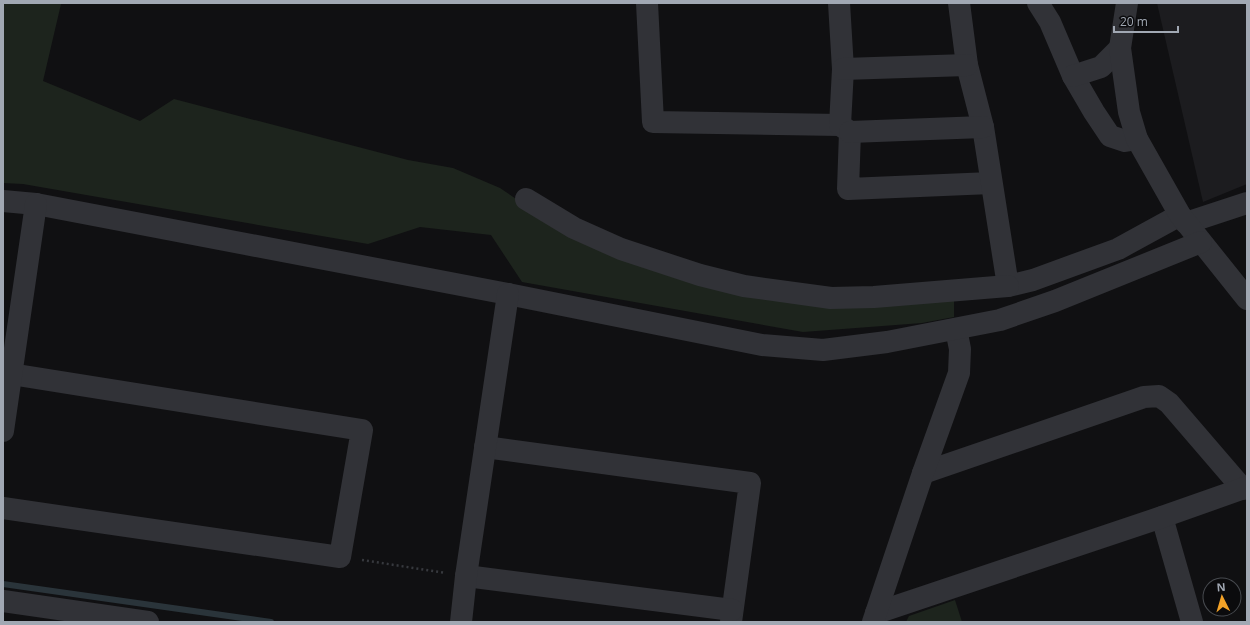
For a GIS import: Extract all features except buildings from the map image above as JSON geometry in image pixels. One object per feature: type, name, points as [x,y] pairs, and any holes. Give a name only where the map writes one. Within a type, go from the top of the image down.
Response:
[{"type":"street","points":[[647,3],[653,122],[845,128],[983,127]]},
{"type":"street","points":[[839,3],[848,189],[991,183]]},
{"type":"street","points":[[959,3],[967,65],[983,127],[1008,286]]},
{"type":"street","points":[[1038,3],[1050,22],[1073,76],[1110,136],[1125,141],[1137,139]]},
{"type":"street","points":[[1127,3],[1120,48],[1129,112],[1137,139],[1183,219],[1247,299]]},
{"type":"street","points":[[1073,76],[1101,67],[1120,48]]},
{"type":"street","points":[[843,70],[967,65]]},
{"type":"street","points":[[526,199],[574,228],[621,250],[700,276],[744,286],[831,298],[874,297],[1008,286],[1033,280],[1118,249],[1183,219],[1247,203]]},
{"type":"street","points":[[3,201],[36,204],[508,294],[762,345],[823,350],[887,342],[1000,320],[1055,301],[1201,242]]},
{"type":"street","points":[[3,431],[7,374],[36,204]]},
{"type":"street","points":[[461,618],[508,294]]},
{"type":"street","points":[[874,617],[959,373],[960,349],[956,329]]},
{"type":"street","points":[[3,508],[340,557],[362,430],[7,374]]},
{"type":"street","points":[[874,617],[1245,488],[1169,403],[1159,396],[1144,397],[923,473]]},
{"type":"street","points":[[466,576],[731,616],[750,483],[485,447]]},
{"type":"street","points":[[1162,517],[1192,622]]},
{"type":"street","points":[[3,601],[148,622]]},
{"type":"path","points":[[340,557],[466,576]]},
{"type":"shaded area","points":[[3,3],[61,4],[43,81],[140,121],[174,99],[408,160],[453,168],[500,188],[571,236],[672,275],[954,299],[954,317],[922,323],[803,332],[522,282],[491,235],[420,227],[368,244],[23,184],[3,183]]},
{"type":"shaded area","points":[[1157,3],[1247,3],[1247,184],[1203,202]]},
{"type":"shaded area","points":[[955,600],[962,622],[906,622],[909,616]]},
{"type":"waterway","points":[[3,584],[271,622]]}]
